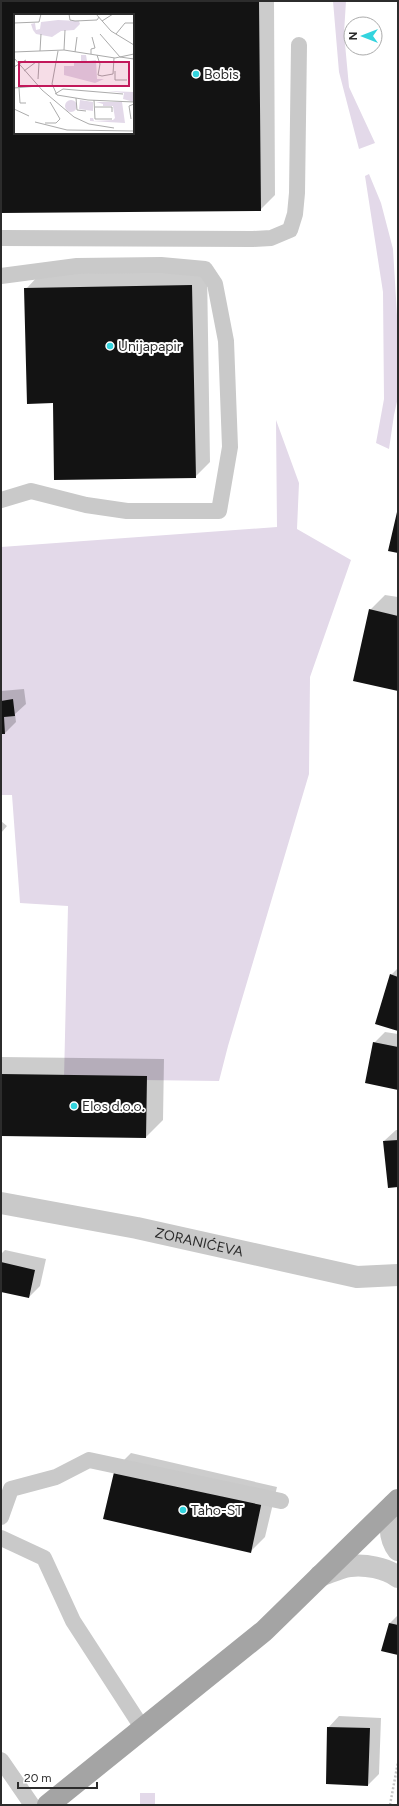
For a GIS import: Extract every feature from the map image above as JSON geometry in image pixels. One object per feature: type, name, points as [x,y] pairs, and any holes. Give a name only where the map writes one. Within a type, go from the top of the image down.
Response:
[{"type":"main road","points":[[48,1805],[264,1631],[395,1503]]},
{"type":"street","name":"ZORANIĆEVA","points":[[1,1203],[137,1228],[357,1277],[398,1275]]},
{"type":"street","points":[[395,1503],[389,1525],[394,1545],[398,1550]]},
{"type":"street","points":[[320,1576],[350,1566],[373,1567],[391,1572],[398,1577]]},
{"type":"lane","points":[[1,238],[253,239],[271,238],[282,235],[290,230],[295,214],[297,193],[299,45]]},
{"type":"lane","points":[[1,276],[76,266],[161,265],[205,269],[215,284],[226,341],[230,447],[220,511],[127,511],[86,505],[31,491],[1,500]]},
{"type":"lane","points":[[1,1518],[10,1489],[56,1477],[89,1460],[281,1501]]},
{"type":"lane","points":[[1,1538],[44,1558],[73,1621],[143,1729]]},
{"type":"lane","points":[[1,1760],[32,1805]]},
{"type":"path","points":[[390,1805],[398,1762]]},
{"type":"shaded area","points":[[333,1],[346,1],[345,16],[343,16],[343,56],[346,56],[349,87],[375,143],[359,149],[339,72]]},
{"type":"shaded area","points":[[369,174],[381,203],[393,249],[398,332],[398,397],[389,449],[376,443],[384,399],[383,292],[365,176]]},
{"type":"shaded area","points":[[276,420],[299,483],[297,529],[351,560],[310,677],[309,774],[228,1046],[219,1081],[64,1079],[68,906],[20,903],[12,795],[1,795],[1,547],[277,527]]},
{"type":"shaded area","points":[[140,1793],[155,1793],[155,1805],[140,1805]]},
{"type":"building","name":"Bobis","points":[[1,1],[259,1],[261,211],[1,213]]},
{"type":"building","name":"Unijapapir","points":[[192,285],[196,478],[54,480],[53,403],[27,404],[24,288]]},
{"type":"building","points":[[398,512],[398,553],[388,551]]},
{"type":"building","points":[[369,609],[398,616],[398,691],[353,681]]},
{"type":"building","points":[[13,699],[15,716],[4,717],[5,734],[1,734],[1,701]]},
{"type":"building","points":[[390,974],[398,977],[398,1031],[375,1024]]},
{"type":"building","points":[[373,1042],[398,1047],[398,1090],[365,1083]]},
{"type":"building","name":"Elos d.o.o.","points":[[1,1074],[147,1076],[146,1138],[1,1136]]},
{"type":"building","points":[[398,1140],[398,1187],[388,1188],[383,1141]]},
{"type":"building","points":[[1,1262],[35,1270],[29,1298],[1,1292]]},
{"type":"building","name":"Taho-ST","points":[[115,1468],[262,1501],[251,1553],[103,1519]]},
{"type":"building","points":[[389,1623],[398,1625],[398,1655],[381,1651]]},
{"type":"building","points":[[327,1727],[370,1728],[368,1786],[326,1784]]},
{"type":"place","name":"Bobis","points":[[196,74]]},
{"type":"place","name":"Unijapapir","points":[[110,346]]},
{"type":"place","name":"Elos d.o.o.","points":[[74,1106]]},
{"type":"place","name":"Taho-ST","points":[[183,1510]]}]
